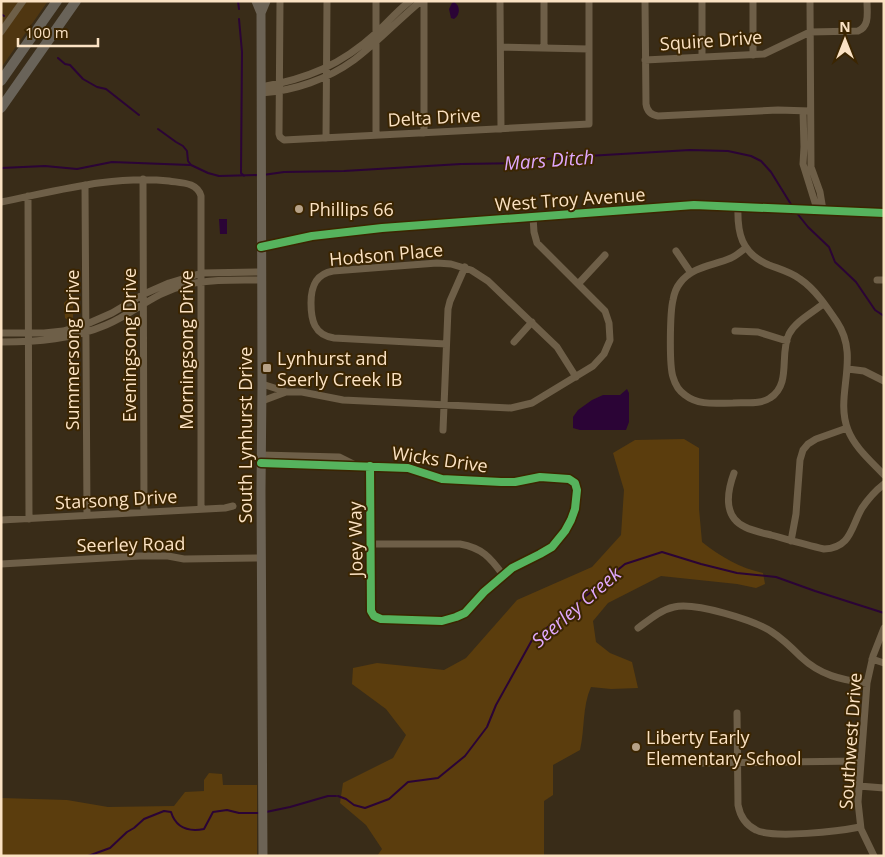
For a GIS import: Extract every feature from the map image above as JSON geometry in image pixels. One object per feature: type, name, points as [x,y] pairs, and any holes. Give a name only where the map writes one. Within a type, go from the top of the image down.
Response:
[{"type":"highway","points":[[1,81],[57,1]]},
{"type":"highway","points":[[1,108],[76,1]]},
{"type":"main road","name":"South Lynhurst Drive","points":[[256,1],[261,14]]},
{"type":"main road","name":"South Lynhurst Drive","points":[[263,856],[261,14],[266,1]]},
{"type":"street","points":[[1,32],[23,1]]},
{"type":"street","points":[[279,92],[280,1]]},
{"type":"street","points":[[326,138],[327,1]]},
{"type":"street","points":[[376,1],[376,135]]},
{"type":"street","points":[[261,90],[306,76],[327,72],[376,33],[410,1]]},
{"type":"street","points":[[261,90],[279,92],[291,89],[355,60],[422,1]]},
{"type":"street","points":[[422,1],[424,133]]},
{"type":"street","points":[[500,1],[501,129]]},
{"type":"street","points":[[544,1],[544,48]]},
{"type":"street","points":[[501,46],[589,49],[589,1]]},
{"type":"street","points":[[645,1],[646,104],[650,113],[658,116],[778,110],[806,111]]},
{"type":"street","points":[[702,1],[702,57]]},
{"type":"street","points":[[753,1],[753,55]]},
{"type":"street","points":[[810,1],[806,111],[811,166],[820,192],[820,210]]},
{"type":"street","name":"Squire Drive","points":[[646,60],[768,53],[810,32],[855,32],[863,28],[866,22],[867,1]]},
{"type":"street","name":"Delta Drive","points":[[279,92],[279,134],[285,140],[589,124],[589,49]]},
{"type":"street","points":[[1,202],[85,184],[143,179]]},
{"type":"street","name":"Morningsong Drive","points":[[143,179],[185,184],[200,190],[202,273],[201,510]]},
{"type":"street","name":"Eveningsong Drive","points":[[143,179],[144,511]]},
{"type":"street","name":"Summersong Drive","points":[[85,184],[87,515]]},
{"type":"street","points":[[28,196],[29,518]]},
{"type":"street","name":"West Troy Avenue","points":[[261,247],[312,236],[345,232],[694,205],[884,213]]},
{"type":"street","points":[[738,206],[738,229],[746,248],[761,261],[801,279],[809,286],[839,325],[848,351],[844,407],[847,428],[854,442],[884,475]]},
{"type":"street","points":[[262,384],[287,392],[305,392],[343,400],[508,408],[532,403],[576,377],[599,361],[606,350],[610,334],[609,323],[604,311],[579,283],[537,242],[533,217]]},
{"type":"street","points":[[746,248],[730,259],[704,266],[691,273],[680,284],[673,300],[672,376],[682,393],[702,403],[757,402],[767,400],[775,394],[782,384],[786,342],[795,326],[823,304]]},
{"type":"street","points":[[676,251],[691,273]]},
{"type":"street","points":[[579,283],[605,255]]},
{"type":"street","name":"Hodson Place","points":[[446,344],[325,336],[316,329],[312,321],[311,289],[314,282],[320,276],[333,271],[437,263],[465,267]]},
{"type":"street","points":[[443,430],[449,304],[465,267],[488,281],[532,322],[558,349],[576,377]]},
{"type":"street","points":[[87,328],[144,294],[169,283],[202,273],[261,276]]},
{"type":"street","points":[[1,342],[107,324],[144,302],[184,286],[202,282],[261,276]]},
{"type":"street","points":[[514,342],[532,322]]},
{"type":"street","points":[[735,331],[758,332],[786,342]]},
{"type":"street","points":[[1,333],[29,338]]},
{"type":"street","points":[[848,369],[864,371],[884,380]]},
{"type":"street","points":[[262,401],[287,392]]},
{"type":"street","points":[[676,399],[682,393]]},
{"type":"street","points":[[791,540],[796,514],[800,462],[803,450],[816,439],[847,428]]},
{"type":"street","name":"Wicks Drive","points":[[262,459],[339,457],[356,466],[408,468],[442,479],[515,482],[540,478],[569,479],[575,483],[577,490],[575,508],[565,531],[552,546],[503,575]]},
{"type":"street","name":"Joey Way","points":[[370,466],[370,544],[372,611],[374,616],[381,620],[442,620],[456,617],[465,613],[503,575]]},
{"type":"street","points":[[734,473],[728,501],[730,511],[735,520],[748,528],[824,549],[840,545],[849,536],[865,505],[872,495],[884,484]]},
{"type":"street","name":"Starsong Drive","points":[[1,520],[144,511],[201,510],[233,506]]},
{"type":"street","points":[[370,544],[460,544],[473,546],[484,553],[503,575]]},
{"type":"street","name":"Seerley Road","points":[[1,564],[140,556],[261,558]]},
{"type":"street","points":[[638,628],[659,613],[672,607],[685,605],[700,607],[762,626],[780,637],[810,665],[828,675],[844,680],[867,683]]},
{"type":"street","name":"Southwest Drive","points":[[874,856],[860,827],[858,807],[867,683],[872,659],[884,628]]},
{"type":"street","points":[[872,659],[884,663]]},
{"type":"street","points":[[737,713],[739,810],[745,822],[755,830],[770,833],[831,832],[860,827]]},
{"type":"street","points":[[702,763],[861,761]]},
{"type":"street","points":[[859,786],[884,788]]},
{"type":"shaded area","points":[[1,1],[48,1],[1,68]]},
{"type":"shaded area","points":[[454,2],[459,10],[458,15],[454,19],[451,18],[449,9]]},
{"type":"shaded area","points":[[219,219],[227,219],[227,234],[220,234]]},
{"type":"shaded area","points":[[69,298],[73,306],[73,317],[70,321],[65,318],[64,303]]},
{"type":"shaded area","points":[[627,389],[629,393],[629,422],[626,430],[580,430],[573,428],[573,417],[578,410],[603,395],[620,395]]},
{"type":"shaded area","points":[[684,439],[699,448],[699,509],[702,542],[731,561],[763,573],[765,584],[756,588],[737,584],[661,576],[608,603],[593,621],[596,642],[610,653],[632,662],[638,688],[611,689],[591,687],[586,702],[580,750],[553,765],[553,795],[544,801],[544,856],[377,856],[382,849],[366,825],[340,803],[343,783],[393,758],[406,735],[386,709],[352,684],[353,668],[377,663],[444,670],[466,658],[517,600],[592,567],[621,535],[624,490],[613,453],[635,440]]},
{"type":"shaded area","points":[[209,773],[222,774],[223,785],[257,785],[257,856],[1,856],[1,798],[67,800],[108,807],[174,806],[185,792],[204,791],[204,780]]},
{"type":"waterway","points":[[238,1],[239,9]]},
{"type":"waterway","points":[[239,19],[242,52],[241,173],[244,176]]},
{"type":"waterway","name":"Mars Ditch","points":[[58,58],[65,64],[70,65],[83,79],[97,87],[106,89],[139,115]]},
{"type":"waterway","name":"Mars Ditch","points":[[158,129],[183,146],[187,151],[188,161],[191,165],[208,173],[219,176],[259,175]]},
{"type":"waterway","name":"Mars Ditch","points":[[263,175],[284,172],[526,163],[553,158],[690,150],[728,151],[751,156],[761,161],[771,172],[792,206]]},
{"type":"waterway","points":[[1,168],[45,166],[77,169],[112,162],[190,165]]},
{"type":"waterway","name":"Mars Ditch","points":[[796,212],[808,227],[829,247],[835,262],[856,282],[875,310],[884,316]]},
{"type":"waterway","name":"Seerley Creek","points":[[338,796],[354,805],[365,808],[389,799],[408,782],[438,778],[465,756],[487,727],[496,705],[532,640],[625,564],[662,552],[737,573],[776,577],[884,613]]},
{"type":"waterway","name":"Seerley Creek","points":[[266,812],[328,796],[336,796]]},
{"type":"waterway","name":"Seerley Creek","points":[[88,856],[110,848],[144,819],[164,811],[171,812],[176,822],[183,828],[193,830],[204,829],[213,812],[227,810],[239,813],[259,813]]},
{"type":"cycle path","points":[[261,247],[312,236],[382,228],[694,205],[884,213]]},
{"type":"cycle path","points":[[261,463],[408,468],[442,479],[501,482],[515,482],[540,477],[569,479],[575,483],[577,490],[575,509],[565,531],[552,547],[512,568],[484,592],[465,613],[442,621],[381,619],[374,616],[371,611],[370,466]]},
{"type":"place","name":"Phillips 66","points":[[299,209]]},
{"type":"place","name":"Lynhurst and Seerly Creek IB","points":[[267,368]]},
{"type":"place","name":"Liberty Early Elementary School","points":[[636,747]]}]
